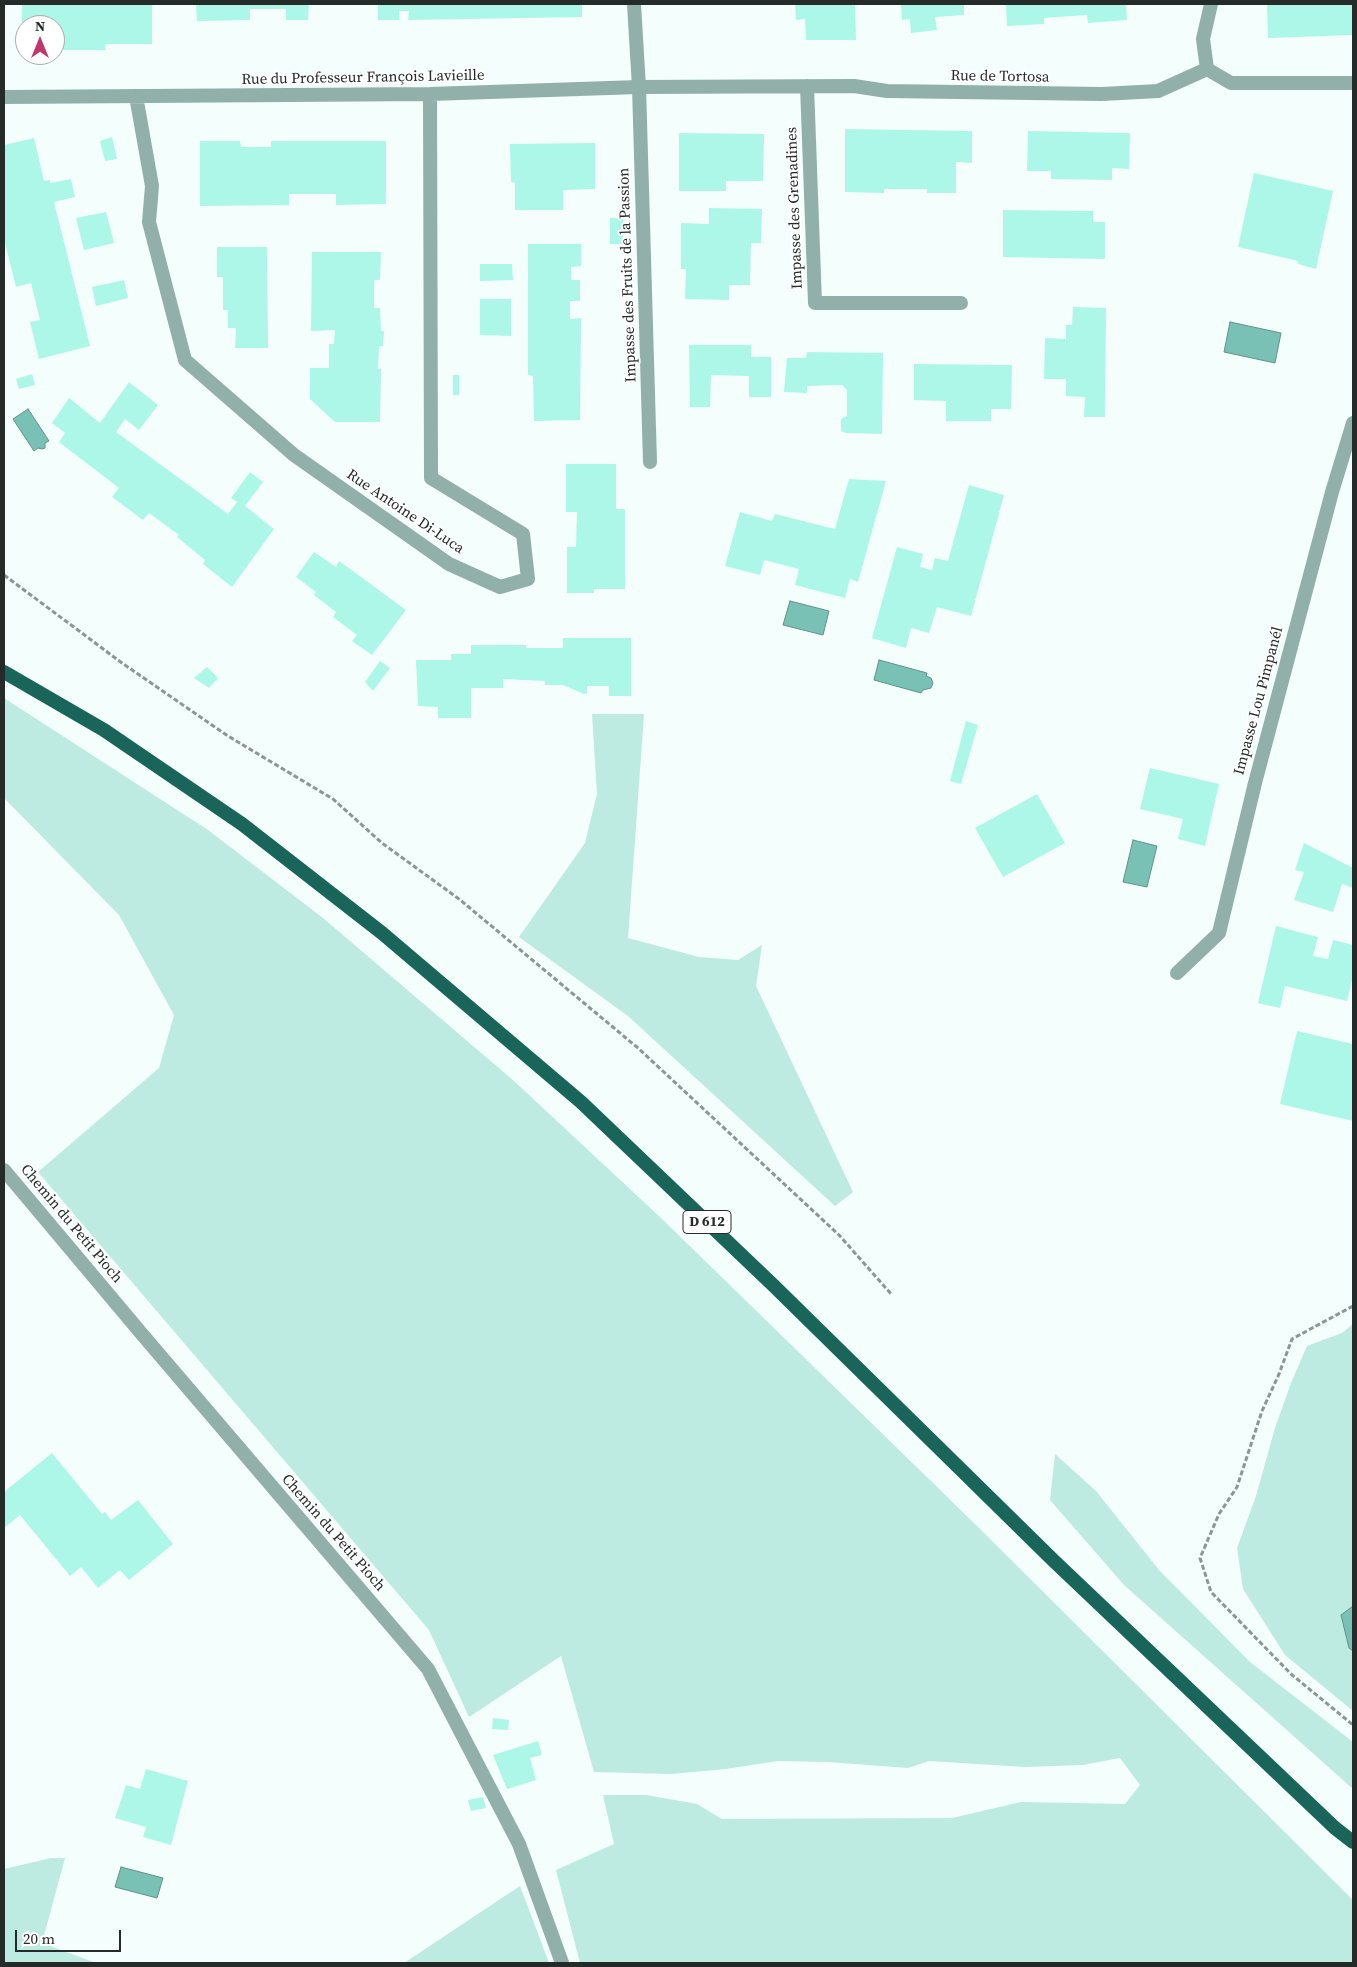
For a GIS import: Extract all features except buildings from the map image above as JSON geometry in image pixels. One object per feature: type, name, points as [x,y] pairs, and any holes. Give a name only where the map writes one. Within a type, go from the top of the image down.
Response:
[{"type":"highway","name":"D 612","points":[[4,672],[104,730],[242,824],[382,933],[581,1102],[773,1285],[1054,1561],[1335,1828],[1353,1842]]},
{"type":"street","points":[[634,4],[639,87]]},
{"type":"street","points":[[1211,4],[1202,39],[1207,69],[1231,83],[1353,83]]},
{"type":"street","name":"Rue de Tortosa","points":[[639,87],[854,86],[887,91],[1102,94],[1158,91],[1207,69]]},
{"type":"street","name":"Impasse des Grenadines","points":[[807,86],[815,303],[961,303]]},
{"type":"street","name":"Rue du Professeur François Lavieille","points":[[4,97],[430,94],[639,87]]},
{"type":"street","name":"Impasse des Fruits de la Passion","points":[[639,87],[650,462]]},
{"type":"street","name":"Rue Antoine Di-Luca","points":[[136,96],[152,186],[149,222],[186,360],[294,455],[450,564],[500,587],[528,580],[524,534],[431,478],[430,94]]},
{"type":"street","name":"Impasse Lou Pimpanél","points":[[1177,973],[1219,933],[1254,783],[1332,492],[1353,423]]},
{"type":"street","name":"Chemin du Petit Pioch","points":[[4,1170],[147,1341],[428,1669],[519,1844],[562,1963]]},
{"type":"path","points":[[4,575],[122,663],[220,730],[333,798],[382,843],[458,899],[638,1048],[839,1235],[892,1295]]},
{"type":"path","points":[[1353,1306],[1292,1339],[1280,1374],[1262,1412],[1237,1487],[1219,1514],[1200,1558],[1211,1592],[1243,1627],[1291,1674],[1353,1725]]},
{"type":"shaded area","points":[[1230,322],[1281,333],[1275,363],[1224,352]]},
{"type":"shaded area","points":[[28,409],[49,441],[45,443],[45,448],[38,448],[34,451],[13,419]]},
{"type":"shaded area","points":[[790,601],[829,611],[823,635],[783,625]]},
{"type":"shaded area","points":[[879,660],[927,673],[926,676],[931,678],[933,683],[931,688],[923,690],[921,693],[874,680]]},
{"type":"shaded area","points":[[4,698],[208,830],[323,918],[514,1081],[661,1218],[975,1524],[1353,1900],[1353,1963],[580,1963],[556,1870],[614,1844],[603,1795],[646,1795],[697,1804],[722,1819],[952,1818],[1021,1802],[1125,1804],[1140,1785],[1120,1758],[1083,1765],[1025,1767],[929,1761],[908,1768],[828,1762],[778,1761],[726,1769],[671,1774],[594,1772],[561,1656],[469,1717],[429,1630],[38,1172],[159,1068],[174,1015],[119,915],[4,798]]},
{"type":"shaded area","points":[[592,714],[644,714],[628,938],[699,957],[738,960],[762,945],[756,986],[853,1192],[835,1206],[628,1016],[519,937],[585,843],[597,794]]},
{"type":"shaded area","points":[[1133,840],[1157,846],[1147,887],[1123,882]]},
{"type":"shaded area","points":[[1353,1324],[1353,1711],[1285,1655],[1243,1589],[1237,1548],[1256,1496],[1275,1428],[1307,1346],[1342,1333]]},
{"type":"shaded area","points":[[1055,1454],[1096,1491],[1159,1570],[1250,1662],[1353,1742],[1353,1789],[1124,1585],[1050,1500]]},
{"type":"shaded area","points":[[1353,1606],[1353,1651],[1349,1648],[1341,1615]]},
{"type":"shaded area","points":[[51,1858],[65,1858],[42,1943],[96,1963],[4,1963],[4,1869]]},
{"type":"shaded area","points":[[121,1867],[163,1878],[157,1898],[115,1887]]},
{"type":"shaded area","points":[[520,1886],[549,1963],[404,1963]]}]
